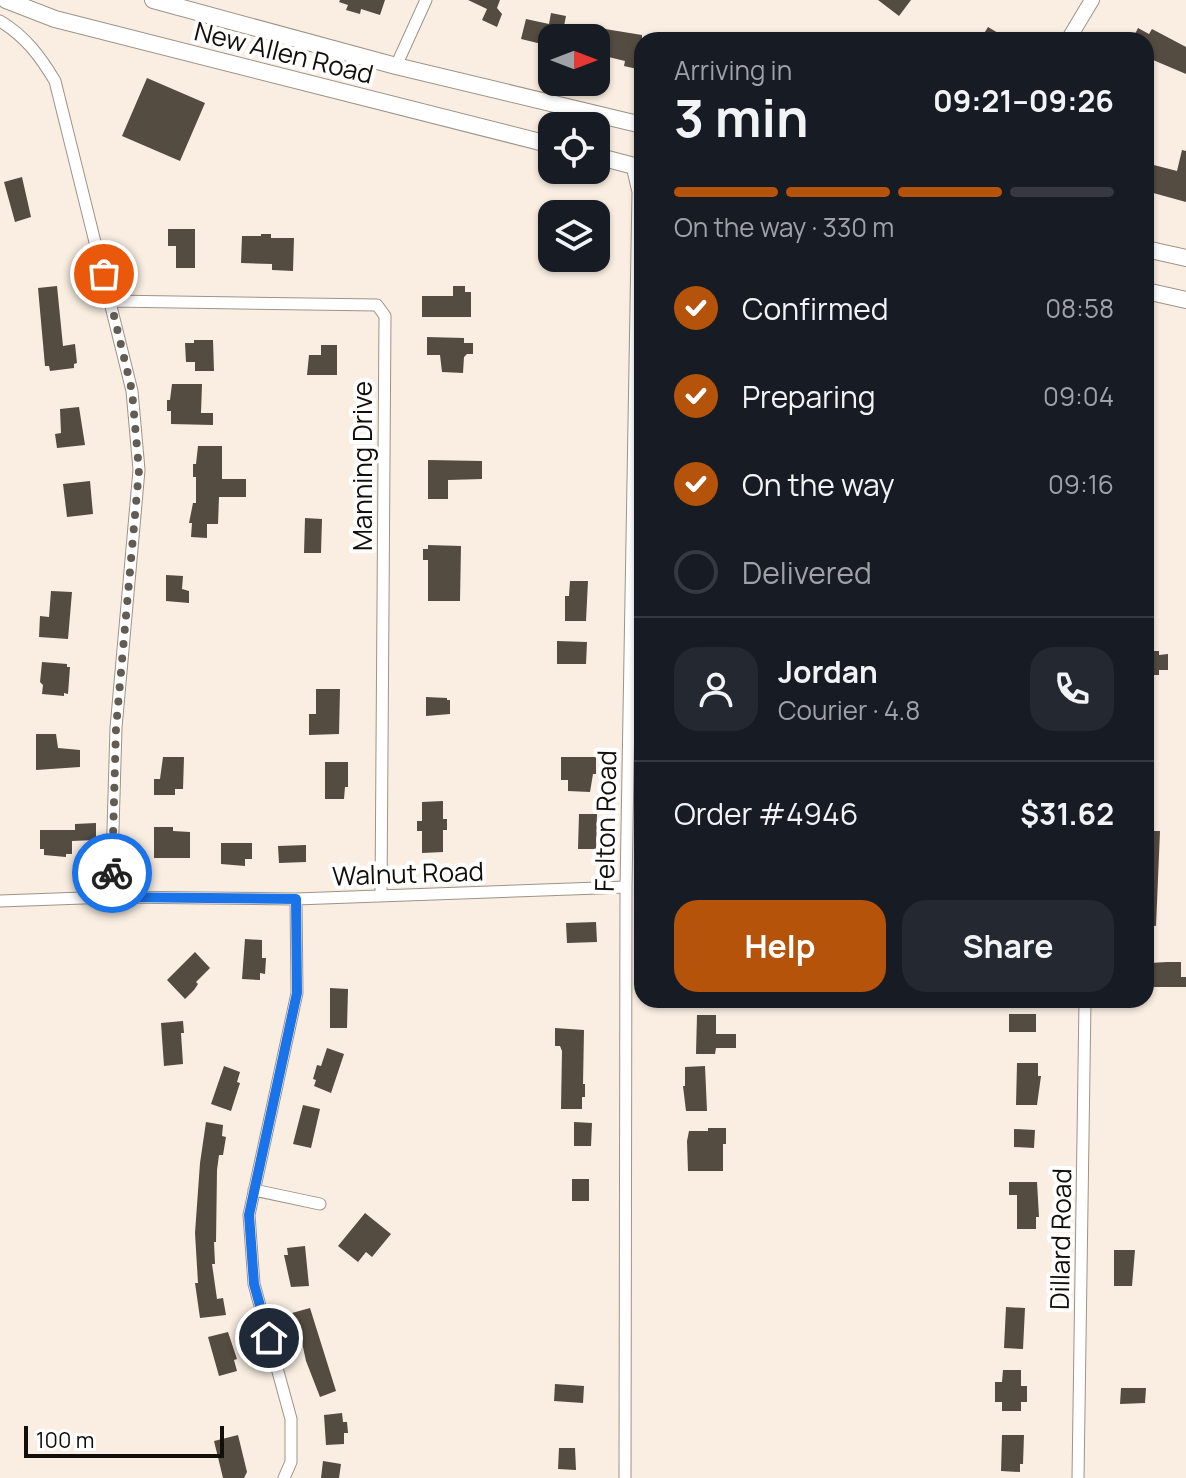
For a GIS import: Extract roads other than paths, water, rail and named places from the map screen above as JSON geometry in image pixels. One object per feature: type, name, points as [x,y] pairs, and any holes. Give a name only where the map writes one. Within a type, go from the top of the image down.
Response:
[{"type":"main road","name":"New Allen Road","points":[[6,0],[55,19],[538,141]]},
{"type":"main road","name":"New Allen Road","points":[[153,0],[396,66],[634,123]]},
{"type":"main road","points":[[610,160],[634,166]]},
{"type":"main road","points":[[1154,251],[1186,258]]},
{"type":"main road","points":[[1154,293],[1186,300]]},
{"type":"street","points":[[396,66],[426,0]]},
{"type":"street","points":[[1073,32],[1092,0]]},
{"type":"street","points":[[0,21],[20,33],[55,81],[132,391],[139,470],[116,728],[111,897]]},
{"type":"street","name":"Manning Drive","points":[[111,301],[377,305],[385,316],[381,895]]},
{"type":"street","name":"Felton Road","points":[[625,1478],[626,887],[634,558]]},
{"type":"street","name":"Walnut Road","points":[[0,901],[111,897],[296,899],[626,887]]},
{"type":"street","points":[[284,1478],[291,1462],[291,1419],[254,1284],[249,1215],[297,993],[296,899]]},
{"type":"street","name":"Dillard Road","points":[[1078,1478],[1085,1008]]},
{"type":"street","points":[[254,1190],[320,1204]]}]
